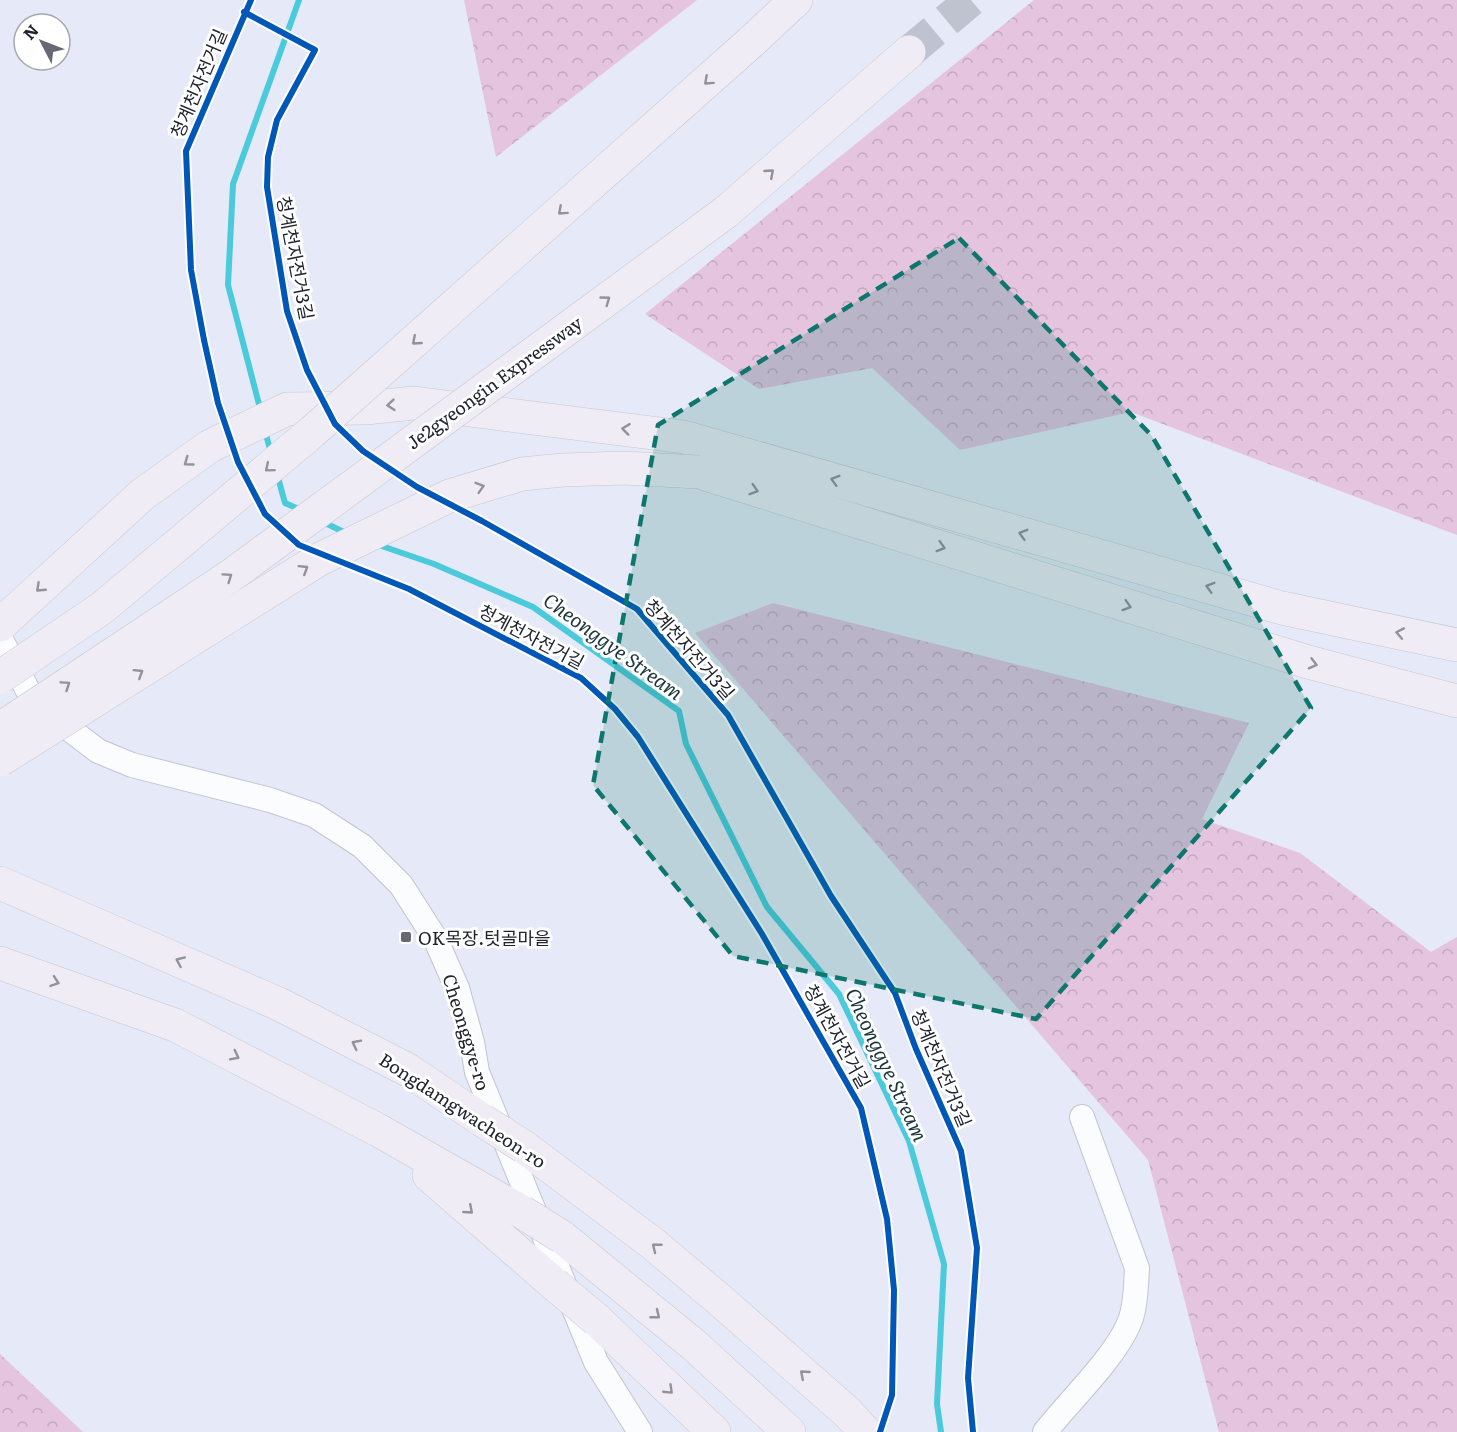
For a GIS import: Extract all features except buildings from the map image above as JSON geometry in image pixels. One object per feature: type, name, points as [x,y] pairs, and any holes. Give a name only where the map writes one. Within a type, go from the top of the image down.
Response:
[{"type":"highway","points":[[0,677],[102,608],[312,432],[796,0]]},
{"type":"highway","name":"Je2gyeongin Expressway","points":[[0,729],[229,577],[726,212],[909,52]]},
{"type":"highway","points":[[0,625],[143,494],[210,446],[287,410],[365,408],[414,403],[684,437],[1282,608],[1457,645]]},
{"type":"highway","points":[[0,760],[318,560],[449,496],[522,474],[624,468],[699,472],[1308,662],[1457,701]]},
{"type":"highway","name":"Bongdamgwacheon-ro","points":[[0,883],[279,1004],[408,1070],[524,1147],[652,1243],[721,1301],[856,1422]]},
{"type":"highway","points":[[0,963],[175,1025],[378,1130],[522,1212],[562,1238],[694,1345],[789,1432]]},
{"type":"highway","points":[[378,1130],[597,1320],[714,1432]]},
{"type":"street","name":"Cheonggye-ro","points":[[0,638],[34,702],[98,751],[132,765],[270,800],[314,815],[362,846],[401,885],[435,938],[457,988],[472,1042],[477,1072],[596,1362],[640,1432]]},
{"type":"street","points":[[1045,1432],[1114,1350],[1131,1318],[1135,1293],[1137,1268],[1082,1117]]},
{"type":"highlighted area","points":[[959,238],[1152,436],[1311,708],[1036,1019],[733,956],[593,785],[658,425]]},
{"type":"green space","points":[[464,0],[697,0],[496,157]]},
{"type":"green space","points":[[1034,0],[1457,0],[1457,535],[1131,412],[960,450],[872,368],[759,389],[645,314]]},
{"type":"green space","points":[[773,603],[1249,723],[1202,819],[1300,853],[1431,952],[1457,937],[1457,1432],[1219,1432],[1148,1160],[695,633]]},
{"type":"green space","points":[[0,1354],[83,1432],[0,1432]]},
{"type":"waterway","name":"Cheonggye Stream","points":[[261,412],[228,285],[233,184],[299,0]]},
{"type":"waterway","name":"Cheonggye Stream","points":[[265,431],[271,453]]},
{"type":"waterway","name":"Cheonggye Stream","points":[[277,474],[285,503],[301,510]]},
{"type":"waterway","name":"Cheonggye Stream","points":[[323,522],[346,533]]},
{"type":"waterway","name":"Cheonggye Stream","points":[[376,544],[434,564],[533,607],[679,711],[686,744],[767,907],[839,994],[909,1141],[944,1264],[937,1404],[941,1432]]},
{"type":"tunnel","points":[[909,52],[971,0]]},
{"type":"cycle path","name":"청계천자전거길","points":[[251,0],[186,151],[191,270],[218,403],[238,462],[265,514],[299,545],[409,589],[581,678],[615,709],[638,737],[762,934],[861,1108],[887,1219],[894,1290],[892,1395],[880,1432]]},
{"type":"cycle path","name":"청계천자전거3길","points":[[244,12],[315,50],[277,120],[268,157],[267,187],[287,311],[307,370],[335,424],[363,451],[417,487],[637,609],[728,715],[831,896],[895,993],[916,1049],[961,1151],[977,1248],[968,1378],[973,1432]]},
{"type":"place","name":"OK목장.텃골마을","points":[[406,937]]}]
